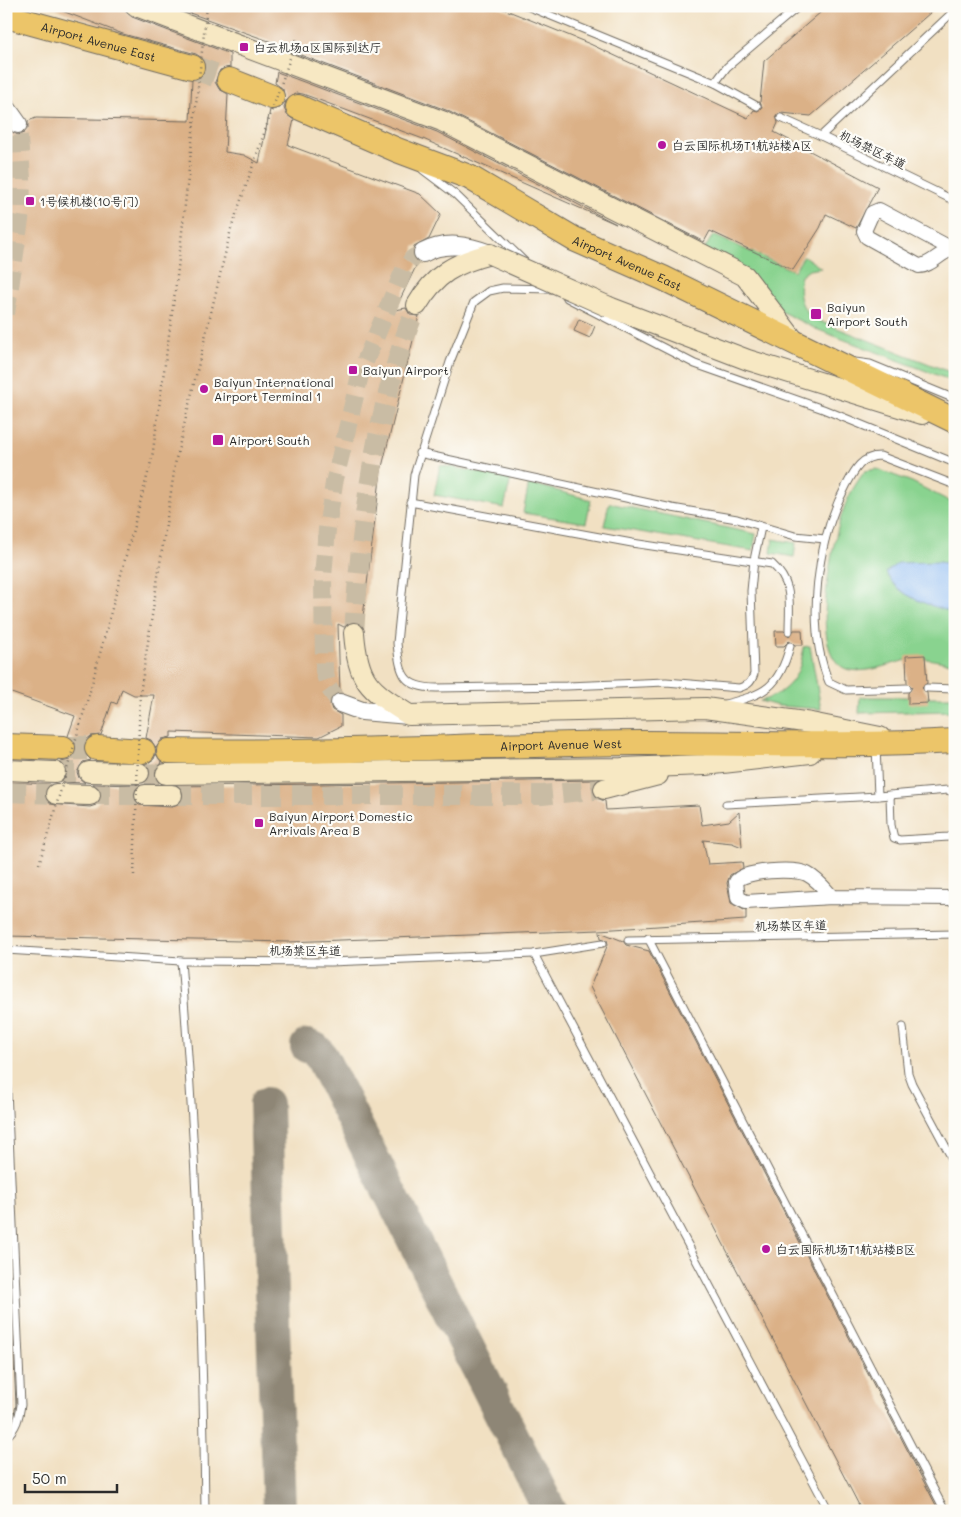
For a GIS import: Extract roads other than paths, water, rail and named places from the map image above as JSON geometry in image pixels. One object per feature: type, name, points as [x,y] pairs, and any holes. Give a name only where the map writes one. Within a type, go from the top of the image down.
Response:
[{"type":"highway","name":"Airport Avenue East","points":[[6,16],[192,67]]},
{"type":"highway","points":[[229,80],[272,96]]},
{"type":"highway","name":"Airport Avenue East","points":[[298,107],[397,150],[469,177],[574,238],[663,278],[955,423]]},
{"type":"highway","name":"Airport Avenue West","points":[[167,762],[274,754],[643,743],[876,745],[955,740]]},
{"type":"highway","points":[[6,746],[63,748]]},
{"type":"highway","points":[[97,748],[141,762]]},
{"type":"main road","points":[[136,6],[442,121],[745,276],[809,351]]},
{"type":"main road","points":[[416,305],[434,279],[469,259],[490,254],[609,307],[748,360],[955,423]]},
{"type":"main road","points":[[354,633],[356,658],[364,681],[378,695],[409,715],[705,708],[810,723],[909,743]]},
{"type":"main road","points":[[604,789],[664,773],[705,765],[876,745]]},
{"type":"main road","points":[[89,772],[141,762]]},
{"type":"main road","points":[[167,762],[705,765]]},
{"type":"main road","points":[[6,770],[55,772]]},
{"type":"main road","points":[[56,794],[90,795]]},
{"type":"main road","points":[[145,795],[172,795]]},
{"type":"street","points":[[6,107],[11,124]]},
{"type":"street","points":[[879,210],[954,248],[944,251],[924,266],[915,265],[865,236],[864,231],[874,211],[879,210]]},
{"type":"street","points":[[423,252],[435,246],[450,245],[473,247],[490,254]]},
{"type":"street","points":[[340,703],[362,712],[409,715]]},
{"type":"street","points":[[832,897],[817,881],[798,870],[746,874],[736,882],[738,898],[746,902],[832,897],[955,898]]},
{"type":"lane","points":[[528,6],[715,83],[758,106]]},
{"type":"lane","points":[[715,83],[727,67],[799,6]]},
{"type":"lane","points":[[821,136],[955,10]]},
{"type":"lane","name":"机场禁区车道","points":[[781,118],[955,201]]},
{"type":"lane","points":[[397,150],[456,196],[555,290],[577,304],[695,364],[823,409],[955,463]]},
{"type":"lane","points":[[555,290],[503,288],[489,291],[474,302],[419,453],[410,502],[397,643],[403,673],[410,683],[422,688],[567,686],[666,682],[739,688],[748,685],[752,681],[754,674],[750,613],[754,560],[761,527]]},
{"type":"lane","points":[[809,351],[870,364],[955,399]]},
{"type":"lane","points":[[419,453],[672,508],[737,520],[812,539],[825,539]]},
{"type":"lane","points":[[907,688],[846,690],[829,682],[823,668],[817,610],[818,577],[825,539],[841,494],[857,465],[872,456],[880,456],[955,485]]},
{"type":"lane","points":[[410,502],[632,543],[772,564],[783,574],[789,599],[789,631]]},
{"type":"lane","points":[[705,708],[751,698],[765,691],[776,682],[782,671],[790,646]]},
{"type":"lane","points":[[927,688],[955,689]]},
{"type":"lane","points":[[876,745],[878,796]]},
{"type":"lane","points":[[726,804],[878,796],[948,790],[955,793]]},
{"type":"lane","points":[[890,795],[890,825],[894,838],[900,840],[949,837],[955,834]]},
{"type":"lane","name":"机场禁区车道","points":[[628,940],[648,938],[955,934]]},
{"type":"lane","points":[[648,938],[946,1511]]},
{"type":"lane","name":"机场禁区车道","points":[[6,950],[181,961],[330,962],[534,954],[603,943]]},
{"type":"lane","points":[[534,954],[829,1511]]},
{"type":"lane","points":[[181,961],[188,1049],[203,1360],[204,1511]]},
{"type":"lane","points":[[903,1027],[908,1073],[912,1084],[955,1164]]},
{"type":"lane","points":[[6,1067],[21,1404],[13,1432],[6,1437]]},
{"type":"water","points":[[937,562],[955,564],[955,613],[926,604],[906,594],[891,581],[886,572],[898,563]]},
{"type":"tunnel","points":[[192,67],[229,80]]},
{"type":"tunnel","points":[[6,314],[21,213],[22,179],[18,124]]},
{"type":"tunnel","points":[[340,703],[329,688],[324,671],[323,577],[327,529],[334,483],[361,371],[404,270],[413,258],[423,253]]},
{"type":"tunnel","points":[[354,633],[361,550],[372,466],[390,384],[417,305]]},
{"type":"tunnel","points":[[63,748],[97,748]]},
{"type":"tunnel","points":[[55,772],[89,772]]},
{"type":"tunnel","points":[[139,773],[166,774]]},
{"type":"tunnel","points":[[172,795],[542,795],[604,789]]},
{"type":"tunnel","points":[[6,792],[56,794]]},
{"type":"tunnel","points":[[90,795],[145,795]]},
{"type":"place","name":"白云机场a区国际到达厅","points":[[244,47]]},
{"type":"place","name":"白云国际机场T1航站楼A区","points":[[662,145]]},
{"type":"place","name":"1号候机楼(10号门)","points":[[30,201]]},
{"type":"place","name":"Baiyun Airport South","points":[[816,314]]},
{"type":"place","name":"Baiyun Airport","points":[[353,370]]},
{"type":"place","name":"Baiyun International Airport Terminal 1","points":[[204,389]]},
{"type":"place","name":"Airport South","points":[[218,440]]},
{"type":"place","name":"Baiyun Airport Domestic Arrivals Area B","points":[[259,823]]},
{"type":"place","name":"白云国际机场T1航站楼B区","points":[[766,1249]]}]
